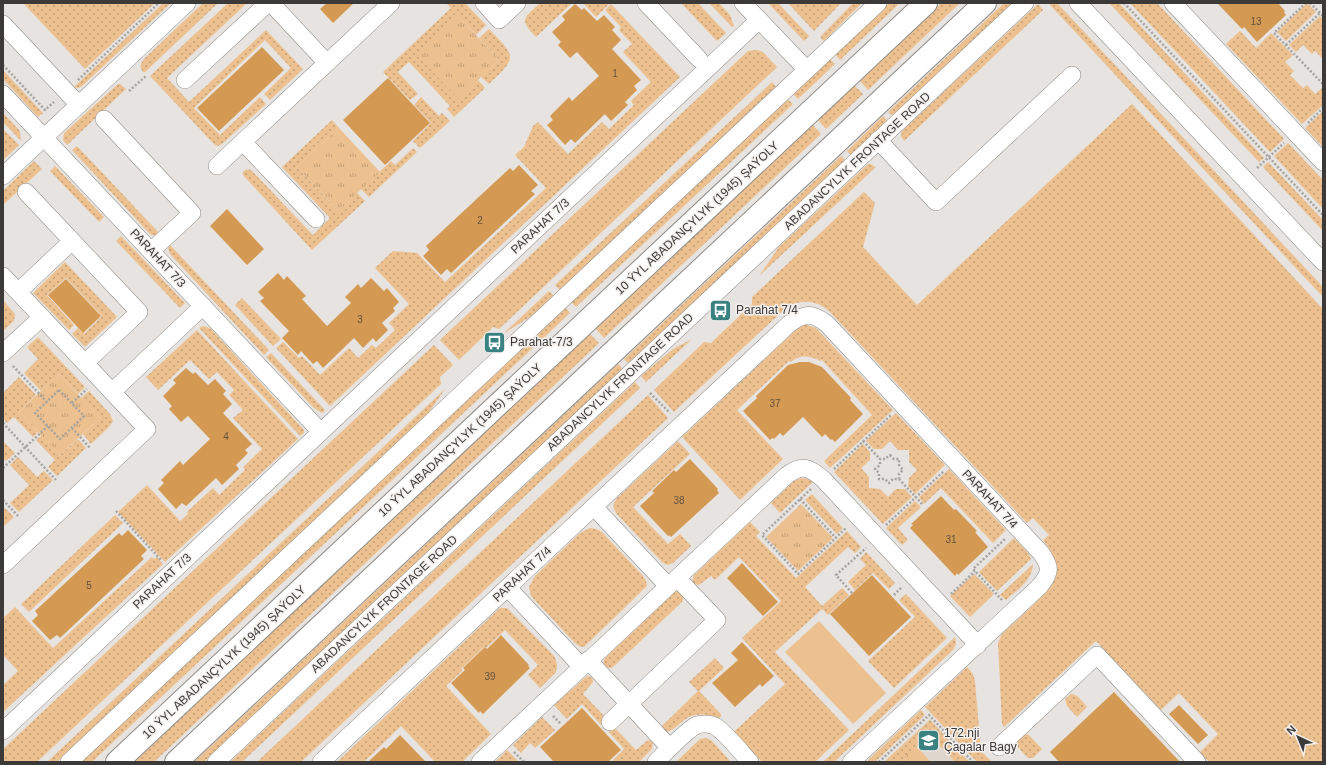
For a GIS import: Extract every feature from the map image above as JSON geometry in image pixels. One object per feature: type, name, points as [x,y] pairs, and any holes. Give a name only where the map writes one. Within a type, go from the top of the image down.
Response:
[{"type":"main road","name":"10 ÝYL ABADANÇYLYK (1945) ŞAÝOLY","points":[[117,762],[926,3]]},
{"type":"main road","points":[[176,762],[985,3]]},
{"type":"street","points":[[3,176],[187,3]]},
{"type":"street","points":[[185,80],[269,3],[327,63]]},
{"type":"street","points":[[217,166],[391,3]]},
{"type":"street","points":[[484,3],[499,20],[517,3]]},
{"type":"street","points":[[646,3],[699,59]]},
{"type":"street","points":[[744,3],[807,70]]},
{"type":"street","points":[[69,762],[878,3]]},
{"type":"street","name":"ABADANCYLYK FRONTAGE ROAD","points":[[216,762],[1025,3]]},
{"type":"street","points":[[1078,3],[1323,262]]},
{"type":"street","points":[[1173,3],[1323,162]]},
{"type":"street","name":"PARAHAT 7/3","points":[[3,731],[759,20]]},
{"type":"street","points":[[3,24],[79,105]]},
{"type":"street","points":[[878,140],[936,202],[1072,75]]},
{"type":"street","name":"PARAHAT 7/3","points":[[3,94],[321,432]]},
{"type":"street","points":[[104,119],[192,213],[151,251]]},
{"type":"street","points":[[243,142],[316,219]]},
{"type":"street","points":[[26,192],[139,312],[85,363]]},
{"type":"street","points":[[18,292],[72,241]]},
{"type":"street","points":[[3,276],[147,429],[3,565]]},
{"type":"street","points":[[112,392],[203,306]]},
{"type":"street","name":"PARAHAT 7/4","points":[[321,762],[789,324],[799,317],[809,314],[826,324],[1041,553],[1046,560],[1049,569],[1046,578],[1040,586],[851,762]]},
{"type":"street","points":[[3,353],[42,317]]},
{"type":"street","points":[[480,762],[795,469],[806,468],[815,472],[823,479],[978,645]]},
{"type":"street","points":[[594,507],[672,582],[717,620],[610,722]]},
{"type":"street","points":[[508,588],[585,664],[629,704],[670,748]]},
{"type":"street","points":[[999,747],[1097,655],[1197,762]]},
{"type":"street","points":[[656,762],[689,730],[697,725],[707,724],[715,726],[723,733],[750,762]]},
{"type":"path","points":[[72,85],[159,3]]},
{"type":"path","points":[[1124,3],[1323,215]]},
{"type":"path","points":[[1306,3],[1274,33],[1323,84]]},
{"type":"path","points":[[1310,3],[1323,16]]},
{"type":"path","points":[[1286,45],[1320,13]]},
{"type":"path","points":[[3,65],[45,110],[56,100]]},
{"type":"path","points":[[129,91],[146,76]]},
{"type":"path","points":[[1304,126],[1323,108]]},
{"type":"path","points":[[1261,164],[1286,141]]},
{"type":"path","points":[[22,375],[47,402]]},
{"type":"path","points":[[72,403],[88,388]]},
{"type":"path","points":[[59,390],[84,416],[60,439],[36,413],[47,402],[59,390]]},
{"type":"path","points":[[650,393],[671,415]]},
{"type":"path","points":[[830,472],[894,411]]},
{"type":"path","points":[[3,423],[56,480]]},
{"type":"path","points":[[3,468],[48,426]]},
{"type":"path","points":[[72,428],[90,448]]},
{"type":"path","points":[[863,441],[880,459],[880,465],[875,469],[879,473],[879,479],[885,479],[889,483],[893,479],[899,479],[923,505]]},
{"type":"path","points":[[880,459],[885,459],[890,455],[894,459],[899,460],[899,465],[903,470],[899,474],[899,479]]},
{"type":"path","points":[[883,528],[947,467]]},
{"type":"path","points":[[812,488],[762,535],[798,574],[848,527]]},
{"type":"path","points":[[800,499],[836,538]]},
{"type":"path","points":[[3,500],[18,516]]},
{"type":"path","points":[[116,511],[164,563]]},
{"type":"path","points":[[948,597],[975,571],[973,569],[1010,534]]},
{"type":"path","points":[[852,593],[836,576],[867,547]]},
{"type":"path","points":[[975,571],[1004,602]]},
{"type":"path","points":[[894,595],[904,586]]},
{"type":"path","points":[[879,762],[929,715],[973,762]]},
{"type":"path","points":[[510,747],[524,762]]},
{"type":"shaded area","name":"172.nji Çagalar Bagy","points":[[930,719],[970,762],[884,762]]},
{"type":"green space","points":[[23,3],[155,3],[85,69]]},
{"type":"green space","points":[[163,3],[171,3],[81,87],[74,87]]},
{"type":"green space","points":[[203,3],[218,3],[144,73],[141,66],[145,58]]},
{"type":"green space","points":[[228,3],[247,3],[167,78],[189,102],[266,30],[303,69],[270,100],[264,94],[291,68],[265,40],[194,108],[220,135],[260,97],[266,104],[218,146],[214,144],[150,76]]},
{"type":"green space","points":[[446,3],[465,3],[486,25],[476,35],[458,16],[458,98],[478,80],[485,88],[454,117],[447,109],[450,106],[409,62],[398,72],[418,94],[410,100],[383,72],[451,8]]},
{"type":"green space","points":[[540,3],[572,3],[536,37],[525,23],[525,19]]},
{"type":"green space","points":[[583,3],[610,3],[596,17]]},
{"type":"green space","points":[[681,3],[698,3],[726,33],[717,41]]},
{"type":"green space","points":[[709,3],[719,3],[730,15],[734,26],[732,27]]},
{"type":"green space","points":[[768,3],[778,3],[809,36],[804,41]]},
{"type":"green space","points":[[788,3],[841,3],[814,31]]},
{"type":"green space","points":[[853,3],[862,3],[824,41],[820,37]]},
{"type":"green space","points":[[889,3],[900,3],[840,60],[835,54]]},
{"type":"green space","points":[[941,3],[960,3],[868,90],[859,80]]},
{"type":"green space","points":[[1004,3],[1013,3],[893,116],[888,112]]},
{"type":"green space","points":[[1052,3],[1057,3],[1323,287],[1323,297],[1050,5]]},
{"type":"green space","points":[[1109,3],[1119,3],[1264,158],[1259,162]]},
{"type":"green space","points":[[1130,3],[1157,3],[1284,139],[1270,152]]},
{"type":"green space","points":[[1307,3],[1316,12],[1286,41],[1277,32]]},
{"type":"green space","points":[[611,4],[680,77],[330,406],[276,348],[283,342],[299,358],[302,356],[320,375],[349,348],[358,358],[372,345],[376,348],[395,330],[389,323],[409,304],[375,268],[393,251],[417,253],[445,282],[546,188],[515,155],[524,147],[533,126],[538,122],[568,154],[602,122],[609,129],[634,105],[631,101],[651,82],[623,52],[632,44],[619,30],[621,27],[605,10]]},
{"type":"green space","points":[[1038,4],[1043,10],[904,141],[901,136],[902,131]]},
{"type":"green space","points":[[458,16],[499,60],[458,99],[417,55]]},
{"type":"green space","points":[[1320,16],[1323,20],[1323,59],[1315,51],[1312,54],[1303,45],[1296,52],[1289,45]]},
{"type":"green space","points":[[489,29],[509,52],[510,57],[505,68],[489,84],[481,77],[499,60],[479,38]]},
{"type":"green space","points":[[1240,31],[1256,48],[1271,33],[1293,55],[1285,62],[1294,71],[1290,75],[1303,88],[1307,85],[1315,94],[1323,87],[1323,105],[1302,124],[1226,44]]},
{"type":"green space","points":[[757,50],[763,52],[777,67],[499,329],[493,327],[459,360],[440,340],[748,51]]},
{"type":"green space","points":[[830,59],[835,64],[798,99],[793,94]]},
{"type":"green space","points":[[3,70],[43,113],[38,117],[3,79]]},
{"type":"green space","points":[[772,82],[776,87],[560,290],[555,285]]},
{"type":"green space","points":[[118,84],[126,89],[67,145],[63,140],[64,133]]},
{"type":"green space","points":[[854,85],[863,94],[826,129],[817,119]]},
{"type":"green space","points":[[421,97],[439,116],[442,113],[450,121],[420,148],[413,141],[431,123],[414,105]]},
{"type":"green space","points":[[787,99],[793,104],[576,307],[571,302]]},
{"type":"green space","points":[[1132,104],[1323,309],[1323,762],[1209,762],[1200,752],[1218,734],[1179,693],[1161,710],[1096,641],[1004,727],[1002,724],[998,643],[1002,634],[1047,591],[1056,576],[1055,560],[1043,540],[1049,535],[1033,518],[1027,523],[830,312],[820,305],[810,302],[799,302],[788,306],[674,412],[654,390],[704,342],[711,343],[752,304],[752,297],[864,192],[875,203],[863,247],[917,305]]},
{"type":"green space","points":[[1323,111],[1323,147],[1305,128]]},
{"type":"green space","points":[[3,113],[20,131],[21,141],[3,122]]},
{"type":"green space","points":[[883,116],[888,121],[851,155],[847,151]]},
{"type":"green space","points":[[332,120],[339,128],[297,167],[338,211],[357,193],[365,201],[312,250],[243,175],[243,172],[245,170],[252,171],[313,235],[330,218],[282,167]]},
{"type":"green space","points":[[812,124],[821,134],[604,338],[595,328]]},
{"type":"green space","points":[[339,128],[380,172],[338,211],[297,167]]},
{"type":"green space","points":[[3,129],[19,145],[3,160]]},
{"type":"green space","points":[[1288,143],[1323,180],[1323,209],[1274,156]]},
{"type":"green space","points":[[77,146],[160,234],[156,236],[150,234],[72,150]]},
{"type":"green space","points":[[413,148],[417,152],[369,197],[361,189],[391,161],[395,165]]},
{"type":"green space","points":[[841,156],[845,160],[629,364],[624,359]]},
{"type":"green space","points":[[34,161],[42,169],[3,205],[3,191]]},
{"type":"green space","points":[[1268,162],[1323,220],[1323,231],[1263,167]]},
{"type":"green space","points":[[868,164],[876,167],[759,276],[779,247]]},
{"type":"green space","points":[[55,166],[104,217],[99,222],[50,171]]},
{"type":"green space","points":[[121,236],[185,303],[180,308],[116,241]]},
{"type":"green space","points":[[170,245],[269,350],[264,355],[170,254],[168,248]]},
{"type":"green space","points":[[65,262],[117,317],[85,347],[72,334],[78,328],[84,334],[102,316],[66,278],[47,295],[74,325],[69,330],[33,293]]},
{"type":"green space","points":[[549,291],[554,296],[533,315],[503,334]]},
{"type":"green space","points":[[242,298],[281,339],[273,346],[235,305]]},
{"type":"green space","points":[[3,300],[15,314],[14,321],[3,331]]},
{"type":"green space","points":[[565,307],[570,313],[92,762],[81,762]]},
{"type":"green space","points":[[802,325],[816,328],[893,410],[830,468],[824,461],[872,415],[822,360],[820,361],[813,358],[801,357],[794,359],[791,362],[789,361],[737,410],[783,459],[740,500],[682,437]]},
{"type":"green space","points":[[203,326],[210,328],[304,430],[304,433],[300,436],[199,328]]},
{"type":"green space","points":[[197,330],[298,439],[165,562],[118,512],[147,485],[180,521],[188,514],[187,512],[213,488],[219,495],[245,470],[243,467],[262,449],[233,418],[243,410],[229,395],[234,390],[217,372],[209,379],[190,360],[158,390],[146,377]]},
{"type":"green space","points":[[590,334],[599,343],[154,762],[134,762]]},
{"type":"green space","points":[[38,337],[85,387],[78,394],[59,374],[41,391],[24,373],[38,359],[27,347]]},
{"type":"green space","points":[[692,339],[646,382],[641,376],[673,349]]},
{"type":"green space","points":[[434,345],[453,365],[440,377],[441,384],[37,762],[3,762],[3,749]]},
{"type":"green space","points":[[271,353],[325,410],[322,413],[314,408],[266,357]]},
{"type":"green space","points":[[618,364],[623,369],[204,762],[194,762]]},
{"type":"green space","points":[[59,374],[100,418],[60,455],[19,412]]},
{"type":"green space","points":[[19,377],[36,395],[19,412],[38,432],[33,437],[14,417],[7,423],[3,419],[3,393]]},
{"type":"green space","points":[[635,382],[640,388],[242,762],[230,762]]},
{"type":"green space","points":[[445,389],[427,415],[57,762],[47,762]]},
{"type":"green space","points":[[89,391],[110,414],[113,421],[109,427],[91,444],[83,434],[100,418],[81,398]]},
{"type":"green space","points":[[648,395],[668,418],[301,762],[257,762]]},
{"type":"green space","points":[[896,413],[945,465],[915,494],[908,486],[909,478],[917,470],[909,462],[909,450],[898,450],[890,441],[882,449],[874,449],[866,441]]},
{"type":"green space","points":[[42,435],[60,455],[78,439],[86,448],[57,476],[48,467],[55,460],[36,440]]},
{"type":"green space","points":[[3,441],[15,453],[6,461],[3,458]]},
{"type":"green space","points":[[678,441],[690,454],[633,507],[668,544],[680,534],[691,546],[673,563],[667,565],[662,562],[616,513],[613,506],[616,499]]},
{"type":"green space","points":[[863,444],[870,452],[870,460],[861,468],[869,477],[869,488],[880,489],[888,497],[896,489],[905,489],[912,497],[883,524],[834,472]]},
{"type":"green space","points":[[18,457],[37,477],[44,471],[53,480],[19,512],[10,503],[29,485],[10,465]]},
{"type":"green space","points":[[949,469],[1006,530],[993,543],[941,488],[924,504],[919,497]]},
{"type":"green space","points":[[801,478],[808,479],[813,482],[780,513],[771,503],[794,481]]},
{"type":"green space","points":[[812,494],[843,528],[837,534],[805,500]]},
{"type":"green space","points":[[915,501],[921,507],[898,528],[908,540],[902,545],[886,528]]},
{"type":"green space","points":[[801,504],[833,538],[798,571],[766,537]]},
{"type":"green space","points":[[5,508],[14,517],[3,527],[3,510]]},
{"type":"green space","points":[[115,515],[123,523],[29,612],[21,604]]},
{"type":"green space","points":[[750,522],[760,532],[756,536],[796,578],[847,531],[861,547],[855,553],[848,547],[805,587],[822,606],[842,588],[849,595],[828,615],[822,609],[775,652],[849,730],[815,762],[762,762],[734,732],[785,684],[742,638],[781,601],[739,557],[715,580],[711,576],[699,585],[694,583],[693,577]]},
{"type":"green space","points":[[590,528],[602,532],[643,576],[647,586],[584,647],[579,646],[574,642],[531,596],[529,587],[535,576],[580,533]]},
{"type":"green space","points":[[1014,538],[1028,553],[1031,559],[997,591],[979,572]]},
{"type":"green space","points":[[866,552],[895,583],[889,589],[873,573],[855,590],[848,582],[866,565],[860,559]]},
{"type":"green space","points":[[152,557],[154,559],[157,557],[163,564],[3,712],[3,685],[18,671],[3,655],[3,618],[15,607],[53,648]]},
{"type":"green space","points":[[1033,564],[1030,575],[1019,589],[1006,600],[1000,595]]},
{"type":"green space","points":[[974,574],[994,594],[970,617],[950,596]]},
{"type":"green space","points":[[677,591],[681,592],[683,595],[682,602],[613,667],[610,668],[605,666],[605,658]]},
{"type":"green space","points":[[906,594],[947,638],[894,688],[868,661],[915,617],[899,600]]},
{"type":"green space","points":[[500,608],[507,608],[554,656],[557,664],[557,670],[540,688],[528,675],[538,665],[505,630],[486,648],[484,647],[461,669],[462,671],[446,686],[491,734],[462,762],[435,762],[401,726],[364,762],[337,762]]},
{"type":"green space","points":[[819,621],[886,693],[853,724],[785,652]]},
{"type":"green space","points":[[955,637],[956,644],[953,650],[834,762],[823,762]]},
{"type":"green space","points":[[715,658],[724,668],[699,691],[721,714],[720,718],[706,715],[691,716],[668,732],[665,732],[662,726],[698,691],[689,682]]},
{"type":"green space","points":[[967,667],[973,674],[975,681],[981,751],[992,762],[977,762],[925,707]]},
{"type":"green space","points":[[587,676],[592,678],[593,682],[583,694],[607,719],[601,725],[582,704],[567,719],[554,705]]},
{"type":"green space","points":[[1071,694],[1078,697],[1087,707],[1077,717],[1067,706],[1065,699]]},
{"type":"green space","points":[[921,710],[925,715],[875,762],[866,762]]},
{"type":"green space","points":[[542,717],[555,730],[535,748],[530,743],[521,753],[513,745]]},
{"type":"green space","points":[[930,720],[969,762],[955,762],[929,734],[900,762],[884,762]]},
{"type":"green space","points":[[613,726],[636,750],[648,740],[653,743],[652,749],[639,762],[611,762],[624,749],[608,731]]},
{"type":"green space","points":[[1024,734],[1029,735],[1042,749],[1033,758],[1028,758],[1017,746],[1017,741]]},
{"type":"green space","points":[[706,738],[711,740],[731,762],[676,762],[700,739]]},
{"type":"green space","points":[[916,746],[931,762],[900,762]]},
{"type":"green space","points":[[507,750],[519,762],[495,762]]},
{"type":"building","points":[[327,3],[354,3],[333,23],[320,9]]},
{"type":"building","points":[[1217,3],[1278,3],[1285,11],[1284,12],[1286,15],[1257,42],[1244,27],[1242,29]]},
{"type":"building","points":[[575,4],[582,10],[584,8],[597,21],[604,15],[615,27],[612,30],[621,40],[612,49],[641,80],[634,86],[637,90],[625,102],[628,105],[611,121],[605,114],[575,143],[571,139],[565,145],[547,125],[553,120],[550,116],[569,97],[572,101],[599,76],[577,52],[570,58],[558,45],[561,42],[552,32],[565,20],[562,16]]},
{"type":"building","points":[[262,47],[284,70],[219,131],[197,108]]},
{"type":"building","points":[[388,78],[430,123],[385,165],[343,120]]},
{"type":"building","points":[[519,165],[538,185],[531,191],[535,194],[451,273],[447,269],[441,275],[423,256],[429,250],[426,246],[510,168],[513,171]]},
{"type":"building","points":[[227,209],[264,249],[247,265],[210,226]]},
{"type":"building","points":[[278,273],[284,280],[287,276],[306,296],[302,299],[327,326],[351,303],[345,297],[358,284],[361,288],[371,278],[384,291],[387,288],[399,302],[393,308],[395,311],[382,323],[388,330],[376,342],[373,338],[363,348],[354,338],[323,368],[317,361],[313,364],[301,351],[298,355],[282,338],[289,331],[260,301],[264,298],[258,292]]},
{"type":"building","points":[[66,279],[101,316],[83,333],[48,295]]},
{"type":"building","points":[[800,362],[809,362],[822,367],[851,398],[850,400],[863,414],[835,442],[825,434],[822,437],[803,417],[783,436],[780,433],[774,439],[772,438],[770,440],[743,411],[788,365]]},
{"type":"building","points":[[186,368],[193,374],[195,372],[208,385],[215,379],[226,391],[223,394],[232,404],[223,413],[252,444],[245,450],[248,453],[236,465],[239,469],[222,485],[216,478],[186,506],[182,503],[176,509],[158,489],[164,483],[161,480],[180,461],[183,465],[210,439],[188,416],[181,422],[169,409],[172,406],[163,396],[176,383],[173,380]]},
{"type":"building","points":[[690,459],[718,489],[717,490],[719,493],[671,537],[669,535],[668,536],[640,506],[654,493],[652,491],[674,470],[676,472]]},
{"type":"building","points":[[941,496],[977,531],[975,532],[988,547],[958,575],[957,573],[955,576],[910,528],[913,525],[911,524]]},
{"type":"building","points":[[128,530],[147,550],[141,556],[144,559],[60,638],[57,635],[50,640],[32,621],[38,615],[35,611],[119,533],[122,536]]},
{"type":"building","points":[[742,563],[778,602],[763,616],[727,578]]},
{"type":"building","points":[[872,575],[911,617],[869,656],[830,614]]},
{"type":"building","points":[[501,635],[529,665],[528,666],[530,668],[483,714],[480,711],[479,713],[451,683],[465,670],[463,668],[485,647],[487,649]]},
{"type":"building","points":[[742,642],[774,676],[762,687],[760,684],[735,707],[712,683],[738,660],[731,653]]},
{"type":"building","points":[[1114,692],[1180,762],[1059,762],[1050,752]]},
{"type":"building","points":[[1179,705],[1208,735],[1198,744],[1169,714]]},
{"type":"building","points":[[582,708],[621,750],[608,762],[554,762],[540,747]]},
{"type":"building","points":[[400,735],[426,762],[368,762],[384,747],[386,749]]},
{"type":"place","name":"Parahat 7/4","points":[[720,310]]},
{"type":"place","name":"Parahat-7/3","points":[[495,342]]},
{"type":"place","name":"172.nji Çagalar Bagy","points":[[928,740]]}]
